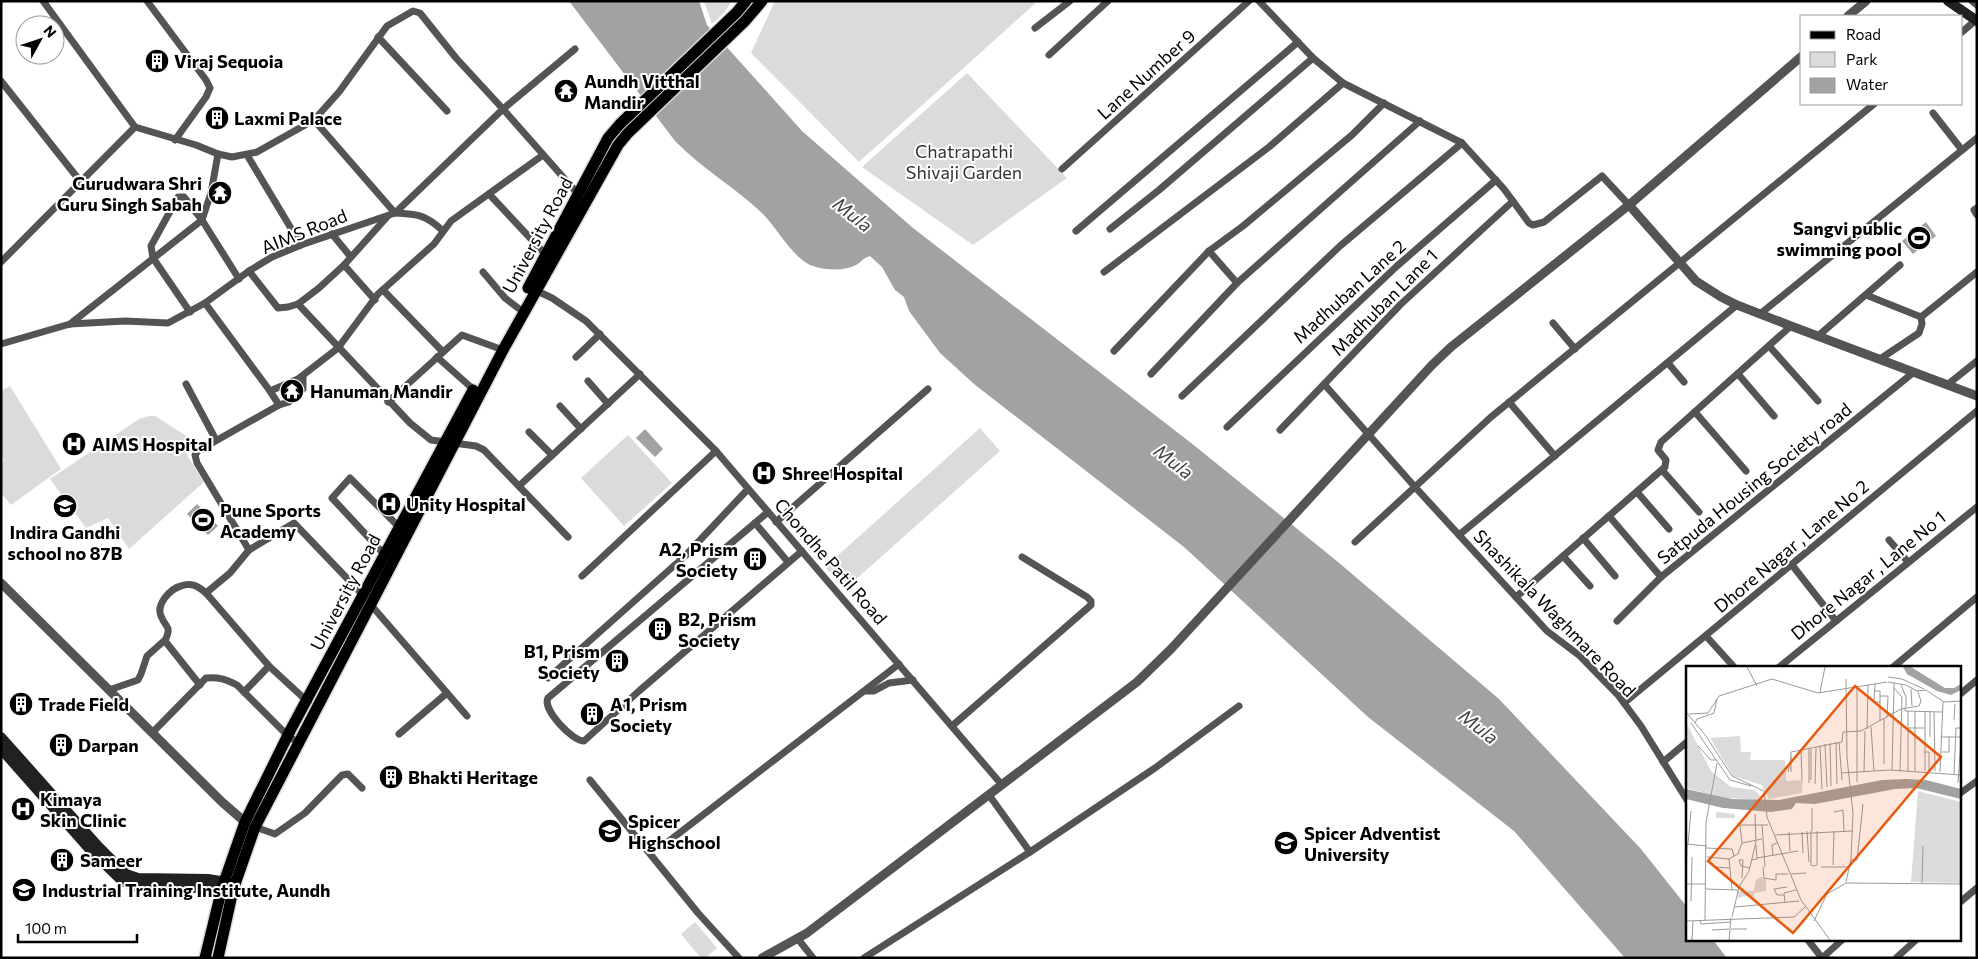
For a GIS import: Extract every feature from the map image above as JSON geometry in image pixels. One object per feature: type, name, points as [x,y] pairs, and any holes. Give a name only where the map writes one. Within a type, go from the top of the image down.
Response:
[{"type":"main road","points":[[741,17],[746,1]]},
{"type":"main road","points":[[741,17],[762,1]]},
{"type":"main road","points":[[1948,1],[1976,21]]},
{"type":"main road","name":"University Road","points":[[205,958],[250,824],[288,735],[399,526],[449,444],[473,389],[535,290],[582,198],[608,138],[624,129],[741,17]]},
{"type":"main road","name":"University Road","points":[[250,824],[298,742],[371,605],[449,444],[500,348],[518,308],[546,255],[582,198]]},
{"type":"main road","points":[[1,737],[98,846],[126,874],[138,878],[229,886]]},
{"type":"main road","points":[[1,749],[91,851],[122,881],[137,887],[229,886]]},
{"type":"main road","name":"University Road","points":[[218,958],[229,886]]},
{"type":"street","points":[[43,1],[135,127],[232,157],[257,152],[314,120],[339,92],[386,26],[409,12],[420,13],[456,58],[582,198]]},
{"type":"street","points":[[146,1],[206,80],[210,88],[206,97],[175,140]]},
{"type":"street","points":[[1035,28],[1070,1]]},
{"type":"street","points":[[1049,55],[1108,1]]},
{"type":"street","name":"Lane Number 9","points":[[1062,169],[1249,1]]},
{"type":"street","points":[[1259,1],[1313,58],[1344,83],[1462,143],[1513,200],[1529,223],[1538,225],[1544,222],[1602,176],[1696,280],[1709,290],[1737,305],[1977,396]]},
{"type":"street","points":[[1849,15],[1866,1]]},
{"type":"street","points":[[1972,1],[1977,5]]},
{"type":"street","points":[[1963,31],[1976,21]]},
{"type":"street","points":[[378,37],[447,111]]},
{"type":"street","points":[[1076,231],[1298,42]]},
{"type":"street","name":"AIMS Road","points":[[1,344],[70,324],[125,321],[168,323],[205,303],[272,257],[301,244],[392,214],[503,109],[575,49]]},
{"type":"street","points":[[1110,228],[1159,190],[1313,58]]},
{"type":"street","points":[[762,958],[798,938],[1137,682],[1171,649],[1432,365],[1451,347],[1629,205],[1800,58]]},
{"type":"street","points":[[1,81],[80,181]]},
{"type":"street","points":[[1104,272],[1270,147],[1344,83]]},
{"type":"street","points":[[1114,351],[1209,250],[1242,226],[1352,135],[1384,103]]},
{"type":"street","points":[[1355,542],[1509,402],[1873,105]]},
{"type":"street","points":[[1933,113],[1962,150]]},
{"type":"street","points":[[314,120],[392,214]]},
{"type":"street","points":[[1151,374],[1237,283],[1420,121]]},
{"type":"street","points":[[1,262],[135,127]]},
{"type":"street","points":[[1760,314],[1977,138]]},
{"type":"street","points":[[1182,396],[1340,246],[1462,143]]},
{"type":"street","points":[[70,324],[202,220],[211,193],[218,154]]},
{"type":"street","points":[[248,155],[301,244]]},
{"type":"street","points":[[270,391],[303,376],[338,348],[383,290],[434,244],[451,221],[543,155]]},
{"type":"street","name":"Madhuban Lane 2","points":[[1227,427],[1397,266],[1496,180]]},
{"type":"street","points":[[489,194],[546,255]]},
{"type":"street","points":[[190,312],[153,258],[152,246],[178,197],[184,197],[202,220],[239,279]]},
{"type":"street","name":"Madhuban Lane 1","points":[[1280,430],[1401,304],[1513,200]]},
{"type":"street","points":[[1977,208],[1974,210],[1977,215]]},
{"type":"street","points":[[249,271],[278,308],[288,308],[298,304],[344,265],[350,256],[392,214],[417,214],[423,216],[443,232]]},
{"type":"street","points":[[332,234],[350,256]]},
{"type":"street","points":[[1209,250],[1237,283]]},
{"type":"street","points":[[1818,336],[1900,264]]},
{"type":"street","points":[[344,265],[375,300]]},
{"type":"street","points":[[483,272],[505,298],[518,308]]},
{"type":"street","points":[[1921,317],[1977,272]]},
{"type":"street","points":[[383,290],[440,355],[473,389]]},
{"type":"street","name":"Chondhe Patil Road","points":[[535,290],[571,310],[586,321],[716,451],[1002,785]]},
{"type":"street","points":[[1866,295],[1921,317]]},
{"type":"street","points":[[205,303],[279,405]]},
{"type":"street","points":[[298,304],[338,348],[358,366],[388,402],[426,437],[449,444],[476,446],[484,450],[568,537]]},
{"type":"street","points":[[1459,535],[1737,305]]},
{"type":"street","points":[[1880,359],[1919,333],[1922,324],[1921,317]]},
{"type":"street","points":[[1553,324],[1575,349]]},
{"type":"street","points":[[1516,597],[1662,470],[1666,464],[1658,450],[1661,442],[1791,326]]},
{"type":"street","points":[[576,357],[600,334]]},
{"type":"street","points":[[388,402],[462,335],[500,348]]},
{"type":"street","points":[[1769,346],[1818,401]]},
{"type":"street","points":[[1947,385],[1977,361]]},
{"type":"street","points":[[1668,363],[1684,382]]},
{"type":"street","name":"Satpuda Housing Society road","points":[[1617,621],[1661,577],[1914,372]]},
{"type":"street","points":[[519,486],[640,374]]},
{"type":"street","points":[[1738,374],[1774,416]]},
{"type":"street","points":[[249,550],[197,463],[195,456],[198,451],[216,440],[279,405],[289,402],[303,389],[303,376]]},
{"type":"street","points":[[588,381],[608,404]]},
{"type":"street","points":[[186,384],[216,440]]},
{"type":"street","name":"Shashikala Waghmare Road","points":[[1324,384],[1547,631],[1580,656],[1600,676],[1641,726],[1686,798]]},
{"type":"street","points":[[776,522],[928,389]]},
{"type":"street","points":[[1509,402],[1555,456]]},
{"type":"street","points":[[560,406],[581,429]]},
{"type":"street","points":[[1695,412],[1746,471]]},
{"type":"street","name":"Dhore Nagar , Lane No 2","points":[[1624,704],[1976,412]]},
{"type":"street","points":[[530,432],[552,455]]},
{"type":"street","points":[[582,576],[716,451]]},
{"type":"street","points":[[1662,470],[1699,512]]},
{"type":"street","points":[[384,554],[332,498],[350,478],[399,526]]},
{"type":"street","points":[[548,678],[686,555],[748,489]]},
{"type":"street","points":[[1637,492],[1669,529]]},
{"type":"street","name":"Dhore Nagar , Lane No 1","points":[[1780,666],[1977,507]]},
{"type":"street","points":[[768,512],[548,698],[546,702],[547,707],[561,725],[574,739],[584,741],[639,691],[802,551]]},
{"type":"street","points":[[1609,516],[1661,577]]},
{"type":"street","points":[[206,593],[230,573],[249,550],[294,523],[363,595]]},
{"type":"street","points":[[755,523],[788,562]]},
{"type":"street","points":[[1584,538],[1615,576]]},
{"type":"street","points":[[1889,540],[1908,562]]},
{"type":"street","points":[[1563,556],[1590,586]]},
{"type":"street","points":[[952,726],[1092,605],[1088,596],[1022,557]]},
{"type":"street","points":[[1792,565],[1836,621]]},
{"type":"street","points":[[1,582],[222,802],[250,824],[275,834],[305,813],[342,775],[348,774],[362,788]]},
{"type":"street","points":[[109,690],[138,680],[147,656],[165,640],[168,634],[168,625],[161,616],[161,606],[166,596],[174,589],[189,584],[198,586],[206,593],[269,666],[316,708]]},
{"type":"street","points":[[1894,666],[1977,597]]},
{"type":"street","points":[[371,605],[467,716]]},
{"type":"street","points":[[1706,636],[1733,666]]},
{"type":"street","points":[[165,640],[200,684]]},
{"type":"street","points":[[669,841],[899,664]]},
{"type":"street","points":[[244,692],[269,666]]},
{"type":"street","points":[[152,733],[206,678],[217,677],[237,685],[288,735],[298,742]]},
{"type":"street","points":[[864,691],[874,691],[889,683],[913,680]]},
{"type":"street","points":[[1960,694],[1977,680]]},
{"type":"street","points":[[399,734],[447,693]]},
{"type":"street","points":[[864,958],[1030,852],[1155,768],[1239,706]]},
{"type":"street","points":[[1662,762],[1686,743]]},
{"type":"street","points":[[590,780],[698,913],[739,958]]},
{"type":"street","points":[[1960,793],[1977,781]]},
{"type":"street","points":[[988,795],[1030,852]]},
{"type":"street","points":[[1960,902],[1977,888]]},
{"type":"street","points":[[798,938],[813,958]]},
{"type":"street","points":[[1810,942],[1822,958],[1840,942]]},
{"type":"street","points":[[1896,958],[1914,942]]},
{"type":"green space","points":[[704,1],[732,1],[724,13],[712,24]]},
{"type":"green space","points":[[775,1],[1038,1],[859,162],[751,53]]},
{"type":"green space","name":"Chatrapathi Shivaji Garden","points":[[967,73],[1067,178],[973,245],[862,167]]},
{"type":"green space","points":[[10,386],[61,469],[11,505],[1,493],[1,463],[4,461],[1,457],[1,391]]},
{"type":"green space","points":[[155,416],[188,437],[191,442],[187,453],[188,457],[204,482],[129,549],[108,518],[86,528],[50,479],[139,419]]},
{"type":"green space","points":[[980,428],[1000,451],[845,589],[825,567]]},
{"type":"green space","points":[[628,435],[672,483],[624,526],[581,478]]},
{"type":"green space","points":[[695,922],[717,948],[705,958],[701,958],[681,934]]},
{"type":"water","name":"Mula","points":[[569,1],[699,1],[707,25],[802,131],[913,228],[1195,446],[1338,562],[1499,699],[1641,849],[1686,906],[1686,942],[1715,942],[1727,958],[1625,958],[1514,831],[1368,717],[1184,547],[974,384],[940,353],[909,311],[904,297],[895,290],[882,267],[870,256],[850,268],[828,269],[806,263],[799,258],[763,214],[696,161],[675,141]]},
{"type":"water","name":"Sangvi public swimming pool","points":[[1926,222],[1936,236],[1913,254],[1902,241]]},
{"type":"water","points":[[645,429],[663,449],[655,457],[636,438]]},
{"type":"water","name":"Pune Sports Academy","points":[[197,504],[218,526],[208,535],[187,514]]},
{"type":"place","name":"Viraj Sequoia","points":[[157,61]]},
{"type":"place","name":"Aundh Vitthal Mandir","points":[[566,91]]},
{"type":"place","name":"Laxmi Palace","points":[[217,118]]},
{"type":"place","name":"Gurudwara Shri Guru Singh Sabah","points":[[220,193]]},
{"type":"place","name":"Sangvi public swimming pool","points":[[1919,238]]},
{"type":"place","name":"Hanuman Mandir","points":[[292,391]]},
{"type":"place","name":"AIMS Hospital","points":[[74,444]]},
{"type":"place","name":"Shree Hospital","points":[[764,473]]},
{"type":"place","name":"Unity Hospital","points":[[389,504]]},
{"type":"place","name":"Indira Gandhi school no 87B","points":[[65,506]]},
{"type":"place","name":"Pune Sports Academy","points":[[203,520]]},
{"type":"place","name":"A2, Prism Society","points":[[755,559]]},
{"type":"place","name":"B2, Prism Society","points":[[660,629]]},
{"type":"place","name":"B1, Prism Society","points":[[617,661]]},
{"type":"place","name":"Trade Field","points":[[21,704]]},
{"type":"place","name":"A1, Prism Society","points":[[592,714]]},
{"type":"place","name":"Darpan","points":[[61,745]]},
{"type":"place","name":"Bhakti Heritage","points":[[391,777]]},
{"type":"place","name":"Kimaya Skin Clinic","points":[[23,809]]},
{"type":"place","name":"Spicer Highschool","points":[[610,831]]},
{"type":"place","name":"Spicer Adventist University","points":[[1286,843]]},
{"type":"place","name":"Sameer","points":[[62,860]]},
{"type":"place","name":"Industrial Training Institute, Aundh","points":[[24,890]]}]
